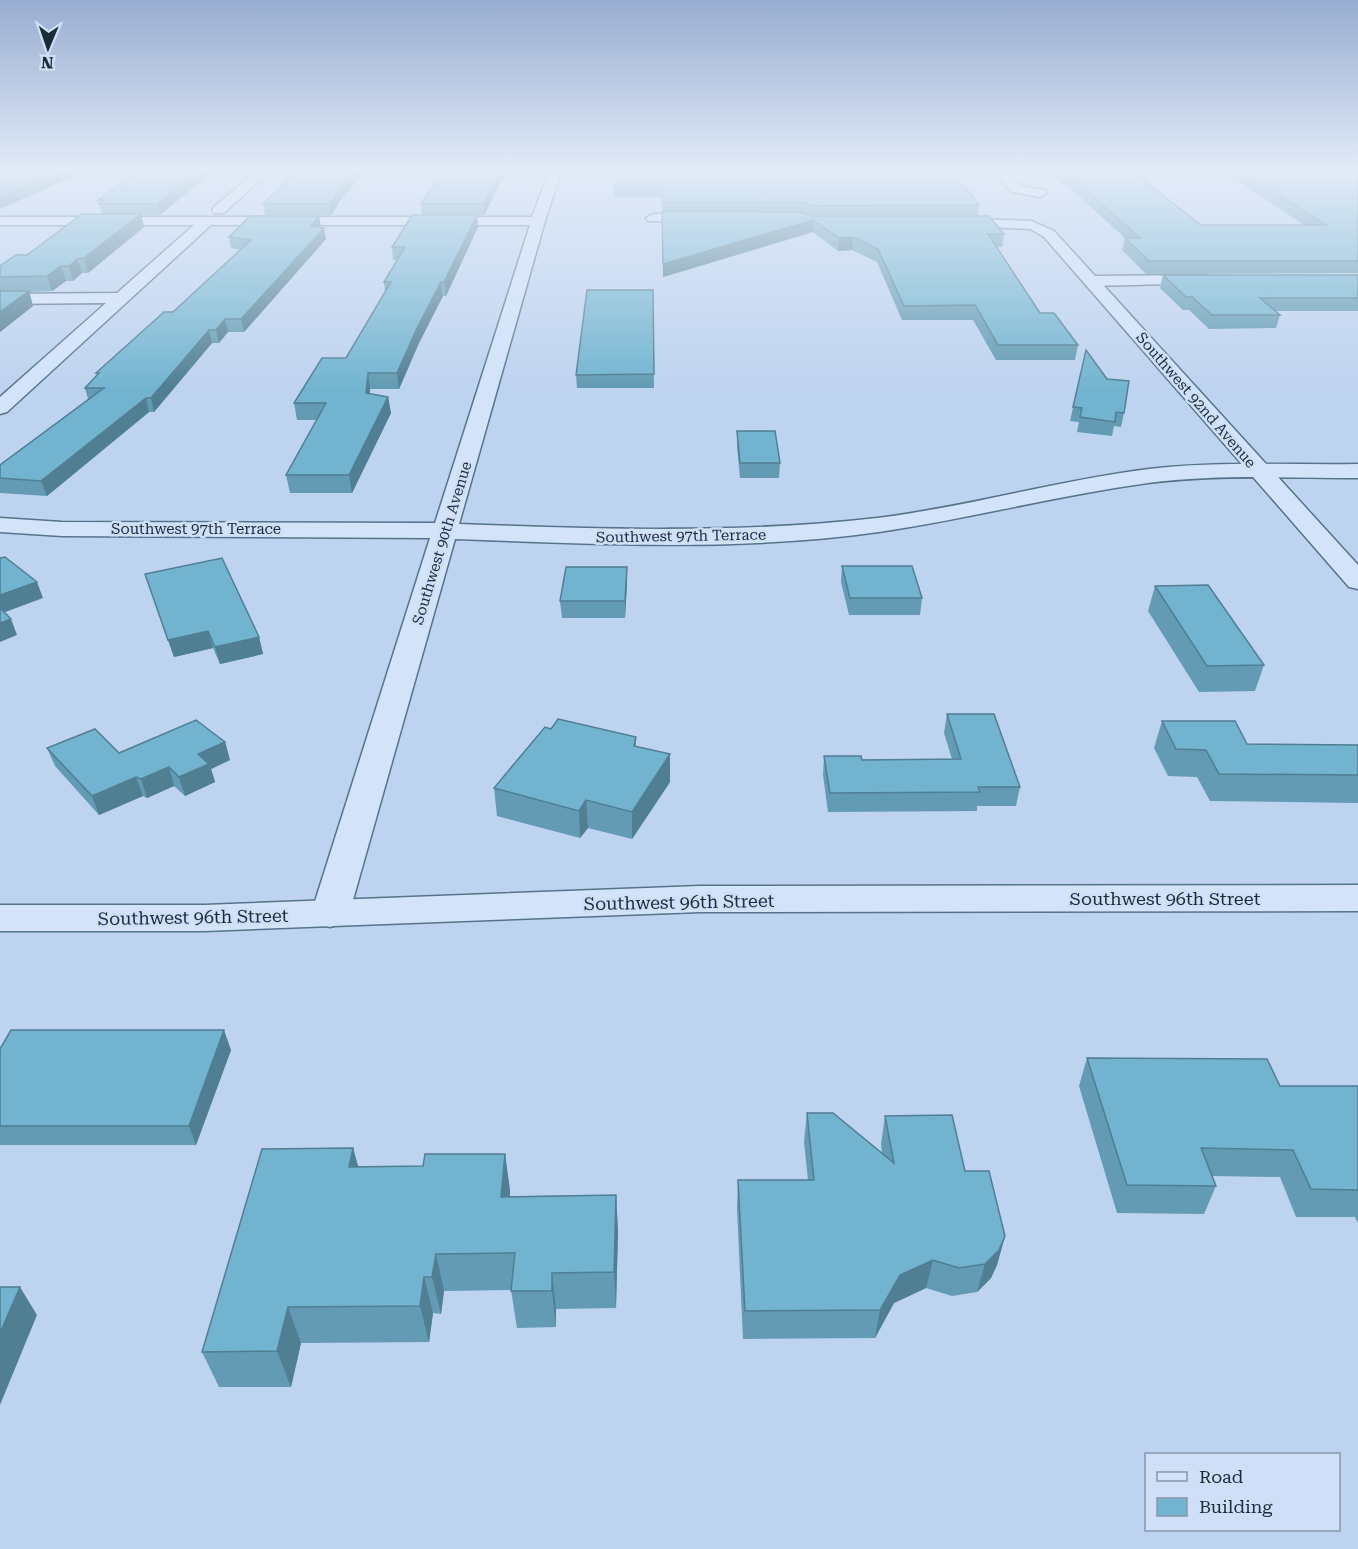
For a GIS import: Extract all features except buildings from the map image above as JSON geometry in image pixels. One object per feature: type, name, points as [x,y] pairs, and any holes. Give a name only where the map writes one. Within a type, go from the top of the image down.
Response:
[{"type":"street","points":[[0,408],[185,244]]},
{"type":"street","name":"Southwest 90th Avenue","points":[[330,914],[531,244]]},
{"type":"street","name":"Southwest 92nd Avenue","points":[[1058,244],[1358,581]]},
{"type":"street","points":[[1091,281],[1228,280]]},
{"type":"street","points":[[0,299],[122,298]]},
{"type":"street","name":"Southwest 97th Terrace","points":[[0,525],[62,529],[447,530],[528,536],[750,536],[813,532],[954,513],[1116,481],[1185,473],[1358,471]]},
{"type":"street","name":"Southwest 96th Street","points":[[0,918],[194,918],[700,899],[1358,898]]}]
